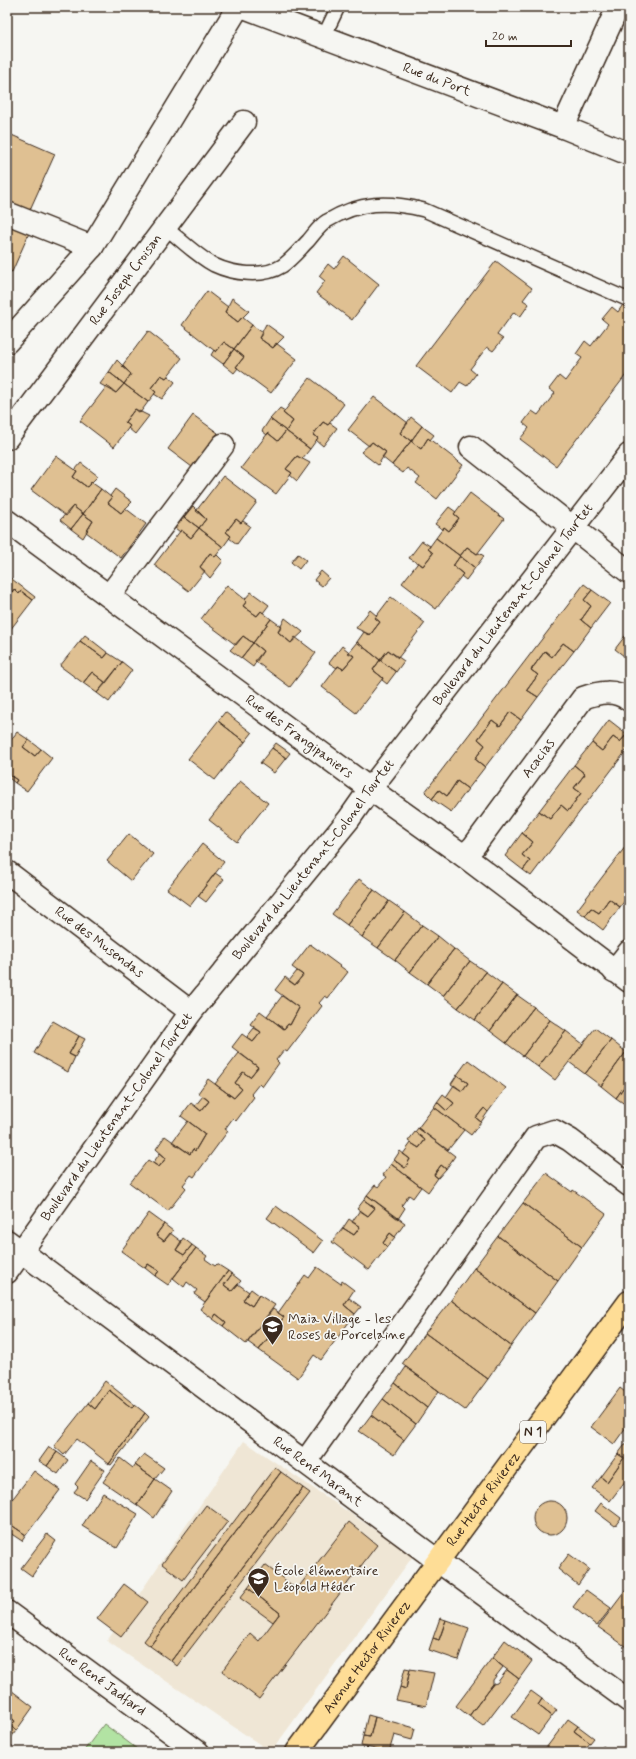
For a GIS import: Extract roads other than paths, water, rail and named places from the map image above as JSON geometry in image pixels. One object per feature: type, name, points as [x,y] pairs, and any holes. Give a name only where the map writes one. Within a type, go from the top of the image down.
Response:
[{"type":"main road","name":"Rue Hector Rivierez","points":[[438,1561],[629,1302]]},
{"type":"main road","name":"Avenue Hector Rivierez","points":[[297,1752],[438,1561]]},
{"type":"street","points":[[7,342],[92,247],[238,7]]},
{"type":"street","name":"Rue du Port","points":[[244,7],[563,127],[629,154]]},
{"type":"street","points":[[563,127],[618,7]]},
{"type":"street","name":"Rue Joseph Croisan","points":[[7,438],[77,342],[166,228],[244,122]]},
{"type":"street","points":[[7,213],[92,247]]},
{"type":"street","points":[[108,596],[223,445]]},
{"type":"street","points":[[471,447],[629,572]]},
{"type":"street","name":"Boulevard du Lieutenant-Colonel Tourtet","points":[[7,1272],[14,1246],[191,1012],[349,819],[370,789],[629,455]]},
{"type":"street","name":"Rue des Frangipaniers","points":[[7,521],[370,789],[464,856],[621,976]]},
{"type":"street","name":"Acacias","points":[[464,856],[474,846],[583,698],[595,694],[610,692],[617,693],[629,700]]},
{"type":"street","name":"Rue des Musendas","points":[[7,872],[191,1012]]},
{"type":"street","points":[[621,976],[629,952]]},
{"type":"street","points":[[305,1462],[536,1137],[554,1131],[570,1140],[629,1185]]},
{"type":"street","name":"Rue René Marant","points":[[14,1246],[629,1701]]},
{"type":"street","name":"Rue René Jadfard","points":[[7,1612],[198,1752]]},
{"type":"lane","points":[[324,36],[338,7]]},
{"type":"lane","points":[[166,228],[214,265],[229,270],[259,273],[269,272],[283,265],[326,222],[344,213],[365,205],[384,203],[403,205],[424,210],[629,300]]},
{"type":"place","name":"Maia Village - les Roses de Porcelaine","points":[[272,1346]]},
{"type":"place","name":"École élémentaire Léopold Héder","points":[[259,1598]]}]
